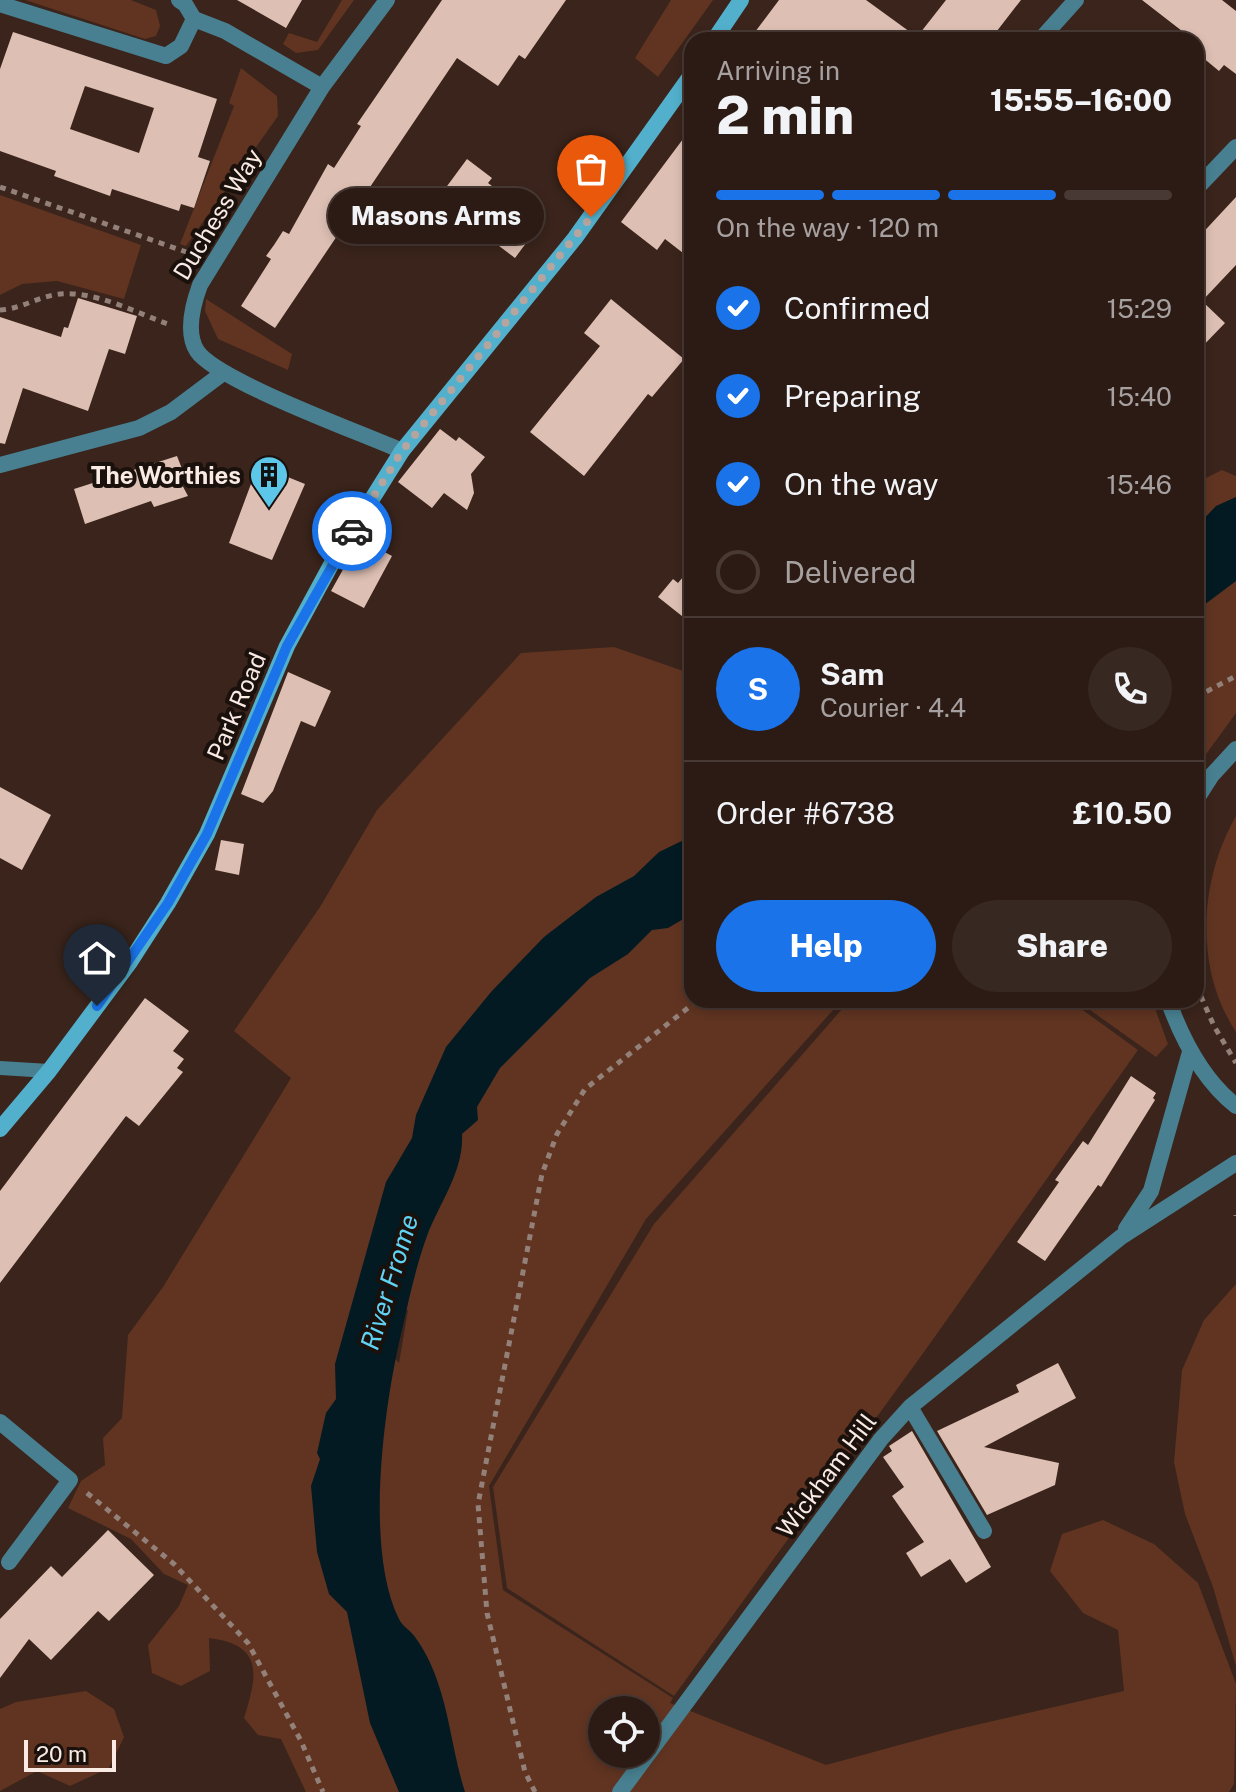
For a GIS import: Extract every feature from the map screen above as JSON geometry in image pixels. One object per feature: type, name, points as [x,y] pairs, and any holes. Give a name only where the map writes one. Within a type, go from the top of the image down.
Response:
[{"type":"main road","points":[[719,32],[741,0]]},
{"type":"main road","name":"Park Road","points":[[0,1129],[49,1071],[130,962],[199,848],[287,646],[332,563],[402,451],[575,238],[684,85]]},
{"type":"street","points":[[179,0],[194,19],[225,31],[322,87]]},
{"type":"street","name":"Duchess Way","points":[[192,332],[192,305],[214,262],[322,87],[387,0]]},
{"type":"street","points":[[1047,32],[1076,0]]},
{"type":"street","points":[[0,4],[166,56],[181,46],[194,19]]},
{"type":"street","points":[[1204,181],[1236,147]]},
{"type":"street","points":[[192,332],[197,350],[223,373],[402,451]]},
{"type":"street","points":[[0,465],[139,428],[171,412],[223,373]]},
{"type":"street","points":[[1204,788],[1236,749]]},
{"type":"street","points":[[1171,1008],[1190,1052],[1226,1098],[1236,1106]]},
{"type":"street","name":"Wickham Hill","points":[[1121,1237],[1151,1191],[1190,1052]]},
{"type":"street","name":"Wickham Hill","points":[[620,1792],[881,1439],[910,1407],[1121,1237],[1236,1163]]},
{"type":"street","points":[[910,1407],[984,1531]]},
{"type":"street","points":[[0,1422],[70,1480],[9,1562]]},
{"type":"lane","points":[[0,1068],[49,1071]]},
{"type":"path","points":[[0,187],[214,262]]},
{"type":"path","points":[[0,310],[11,310],[57,294],[83,294],[192,332]]},
{"type":"path","points":[[1204,693],[1236,676]]},
{"type":"path","points":[[1204,1003],[1236,1063]]},
{"type":"path","points":[[535,1792],[525,1772],[487,1613],[478,1504],[542,1174],[557,1134],[585,1089],[687,1008]]},
{"type":"path","points":[[70,1480],[174,1564],[248,1643],[301,1741],[323,1792]]},
{"type":"shaded area","points":[[25,0],[131,0],[156,10],[160,26],[156,36],[145,39]]},
{"type":"shaded area","points":[[342,0],[354,0],[318,50],[296,53],[283,44],[289,33],[317,42]]},
{"type":"shaded area","points":[[671,0],[713,0],[690,32],[684,32],[684,41],[658,77],[635,58]]},
{"type":"shaded area","points":[[241,68],[277,96],[278,116],[186,246],[180,244],[234,106],[229,103]]},
{"type":"shaded area","points":[[0,195],[141,245],[124,299],[57,281],[22,284],[0,295]]},
{"type":"shaded area","points":[[206,299],[292,354],[288,370],[218,339],[205,311]]},
{"type":"shaded area","points":[[1222,470],[1236,476],[1236,713],[1204,757],[1204,479]]},
{"type":"shaded area","points":[[614,647],[684,671],[684,1008],[835,1008],[646,1219],[489,1486],[503,1590],[673,1698],[670,1703],[826,1765],[954,1730],[1124,1691],[1118,1630],[1083,1613],[1050,1571],[1062,1534],[1103,1520],[1154,1544],[1198,1583],[1236,1684],[1234,1784],[1229,1792],[306,1792],[281,1739],[258,1735],[244,1718],[253,1676],[248,1655],[240,1648],[209,1638],[210,1671],[181,1686],[152,1673],[148,1645],[179,1606],[188,1585],[164,1574],[131,1539],[68,1508],[81,1481],[105,1465],[103,1438],[122,1418],[128,1335],[163,1287],[291,1078],[234,1031],[320,907],[377,810],[521,653]],"holes":[[[408,1310],[399,1363],[375,1337]]]},
{"type":"shaded area","points":[[1236,816],[1236,1032],[1222,1007],[1213,981],[1206,924],[1214,868]]},
{"type":"shaded area","points":[[843,1008],[1080,1008],[1138,1050],[674,1696],[507,1588],[493,1487],[654,1224]]},
{"type":"shaded area","points":[[1087,1008],[1155,1008],[1168,1044],[1156,1057]]},
{"type":"shaded area","points":[[1236,1284],[1236,1666],[1213,1587],[1185,1514],[1174,1462],[1182,1370],[1204,1320]]},
{"type":"shaded area","points":[[86,1691],[114,1709],[124,1737],[109,1768],[70,1786],[37,1771],[0,1791],[0,1709],[16,1702]]},
{"type":"water","points":[[1236,497],[1236,581],[1204,605],[1204,519],[1216,506]]},
{"type":"water","name":"River Frome","points":[[684,840],[684,919],[668,928],[652,930],[628,954],[590,978],[500,1068],[477,1107],[478,1120],[462,1134],[462,1148],[455,1174],[419,1259],[395,1361],[384,1436],[380,1516],[382,1555],[388,1590],[399,1619],[422,1647],[437,1680],[465,1792],[399,1792],[370,1723],[347,1612],[329,1594],[317,1552],[311,1486],[320,1459],[317,1453],[326,1413],[336,1399],[335,1364],[386,1182],[412,1138],[416,1115],[446,1047],[491,992],[544,937],[596,897],[634,876],[659,852]]},
{"type":"building","points":[[237,0],[302,0],[286,28]]},
{"type":"building","points":[[442,0],[566,0],[525,59],[519,55],[498,86],[457,58],[275,328],[241,306],[271,259],[266,256],[283,231],[289,234],[328,164],[334,168],[361,126],[357,124]]},
{"type":"building","points":[[779,0],[866,0],[910,32],[755,32]]},
{"type":"building","points":[[946,0],[1021,0],[996,32],[921,32]]},
{"type":"building","points":[[1142,0],[1222,0],[1236,11],[1236,74],[1224,65],[1219,71],[1204,59],[1204,32],[1182,31]]},
{"type":"building","points":[[13,32],[217,99],[198,157],[210,161],[194,208],[181,204],[179,211],[112,189],[110,196],[54,176],[56,171],[0,151],[0,69]],"holes":[[[85,86],[154,108],[139,153],[70,129]]]},
{"type":"building","points":[[684,138],[684,254],[665,239],[657,250],[621,222]]},
{"type":"building","points":[[467,159],[492,178],[488,183],[541,223],[515,258],[462,218],[450,234],[425,216]]},
{"type":"building","points":[[1236,197],[1236,265],[1204,299],[1204,231]]},
{"type":"building","points":[[78,298],[137,316],[125,354],[109,349],[88,411],[23,388],[5,444],[0,443],[0,317],[61,337],[64,327],[68,328]]},
{"type":"building","points":[[611,299],[684,359],[652,397],[648,394],[584,476],[530,432],[600,346],[584,333]]},
{"type":"building","points":[[1204,303],[1225,323],[1204,345]]},
{"type":"building","points":[[440,429],[456,441],[459,437],[485,457],[471,474],[474,493],[467,510],[444,493],[432,508],[398,482]]},
{"type":"building","points":[[177,456],[186,479],[180,481],[188,496],[154,507],[151,501],[85,524],[74,489]]},
{"type":"building","name":"The Worthies","points":[[258,465],[305,484],[272,560],[229,543]]},
{"type":"building","points":[[360,539],[392,556],[364,608],[331,591]]},
{"type":"building","points":[[684,576],[684,618],[658,597],[673,579],[678,583]]},
{"type":"building","points":[[288,672],[331,691],[315,727],[301,721],[273,791],[263,803],[241,794]]},
{"type":"building","points":[[0,787],[51,815],[22,870],[0,858]]},
{"type":"building","points":[[221,840],[244,844],[239,875],[215,870]]},
{"type":"building","points":[[145,998],[189,1031],[173,1051],[184,1059],[177,1068],[183,1072],[139,1126],[126,1116],[0,1283],[0,1191]]},
{"type":"building","points":[[1131,1076],[1156,1093],[1155,1100],[1101,1187],[1098,1185],[1045,1261],[1017,1242],[1059,1182],[1055,1180],[1083,1141],[1088,1145]]},
{"type":"building","points":[[1058,1363],[1076,1398],[984,1447],[1059,1463],[1055,1485],[987,1515],[937,1431],[1019,1392],[1016,1385]]},
{"type":"building","points":[[912,1431],[991,1567],[966,1583],[950,1559],[921,1577],[906,1553],[924,1542],[892,1496],[904,1487],[883,1457],[892,1451],[889,1446]]},
{"type":"building","points":[[108,1530],[154,1575],[109,1621],[98,1611],[51,1660],[29,1639],[0,1678],[0,1619],[51,1566],[62,1577]]},
{"type":"way so far","points":[[352,531],[402,451],[591,217]]},
{"type":"place","name":"Masons Arms","points":[[591,217]]},
{"type":"place","name":"The Worthies","points":[[269,509]]},
{"type":"route","points":[[97,1006],[168,903],[207,834],[287,646],[352,531]]}]
